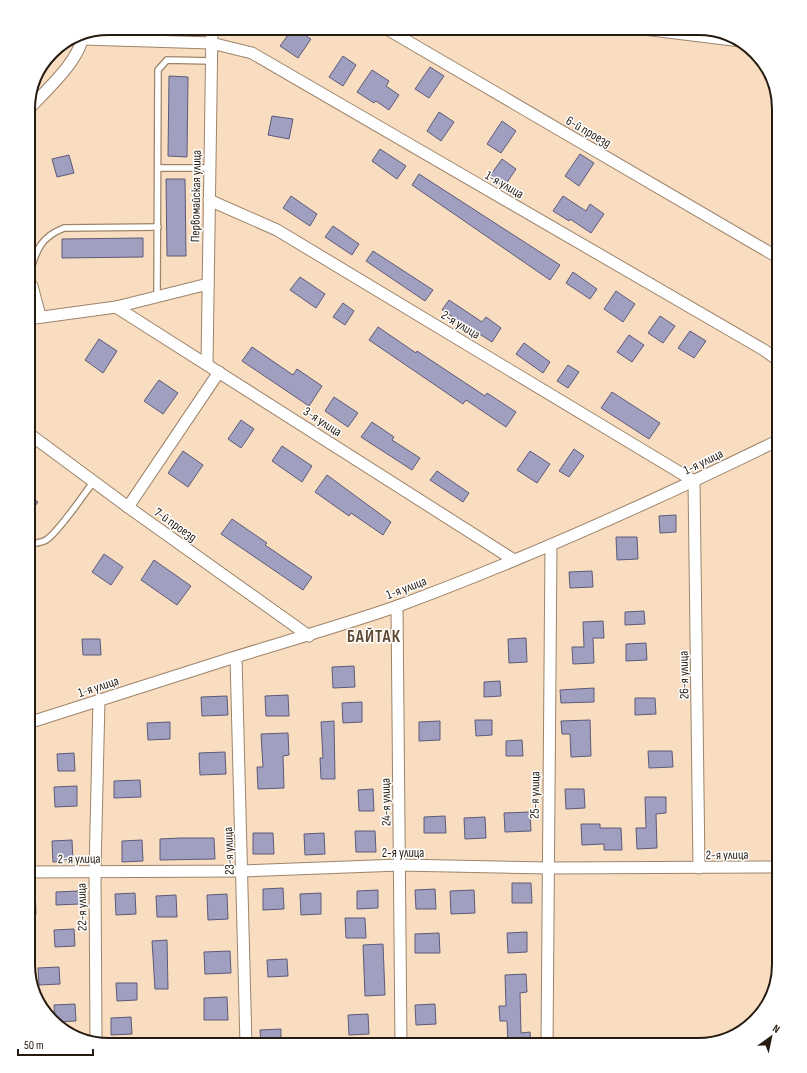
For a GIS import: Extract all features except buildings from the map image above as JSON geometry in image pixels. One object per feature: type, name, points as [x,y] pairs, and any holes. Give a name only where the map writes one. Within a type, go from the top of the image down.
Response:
[{"type":"street","name":"Первомайская улица","points":[[207,364],[212,35]]},
{"type":"street","name":"6-й проезд","points":[[397,35],[772,254]]},
{"type":"street","points":[[692,35],[717,38]]},
{"type":"street","name":"1-я улица","points":[[93,37],[212,43],[252,53],[750,342],[772,356]]},
{"type":"street","points":[[35,102],[72,61],[81,41]]},
{"type":"street","name":"2-я улица","points":[[209,200],[277,230],[694,481]]},
{"type":"street","points":[[35,317],[116,307],[208,284]]},
{"type":"street","points":[[35,297],[40,316]]},
{"type":"street","name":"3-я улица","points":[[116,307],[514,560]]},
{"type":"street","points":[[128,507],[219,372]]},
{"type":"street","name":"7-й проезд","points":[[35,438],[128,507],[309,636]]},
{"type":"street","name":"1-я улица","points":[[35,721],[236,657],[309,636],[397,606],[551,544],[694,481],[772,443]]},
{"type":"street","name":"26-я улица","points":[[694,481],[699,868]]},
{"type":"street","name":"25-я улица","points":[[547,1038],[551,544]]},
{"type":"street","name":"24-я улица","points":[[397,606],[401,1038]]},
{"type":"street","name":"23-я улица","points":[[236,657],[246,1038]]},
{"type":"street","name":"22-я улица","points":[[96,1036],[94,871],[99,700]]},
{"type":"street","name":"2-я улица","points":[[35,872],[242,871],[400,865],[548,868],[772,867]]},
{"type":"lane","points":[[158,297],[158,70],[167,60],[211,61]]},
{"type":"lane","points":[[158,168],[209,168]]},
{"type":"lane","points":[[35,255],[42,241],[53,232],[64,228],[158,227]]},
{"type":"lane","points":[[35,543],[39,543],[47,539],[73,510],[94,481]]},
{"type":"district","name":"БАЙТАК","points":[[374,636]]}]
